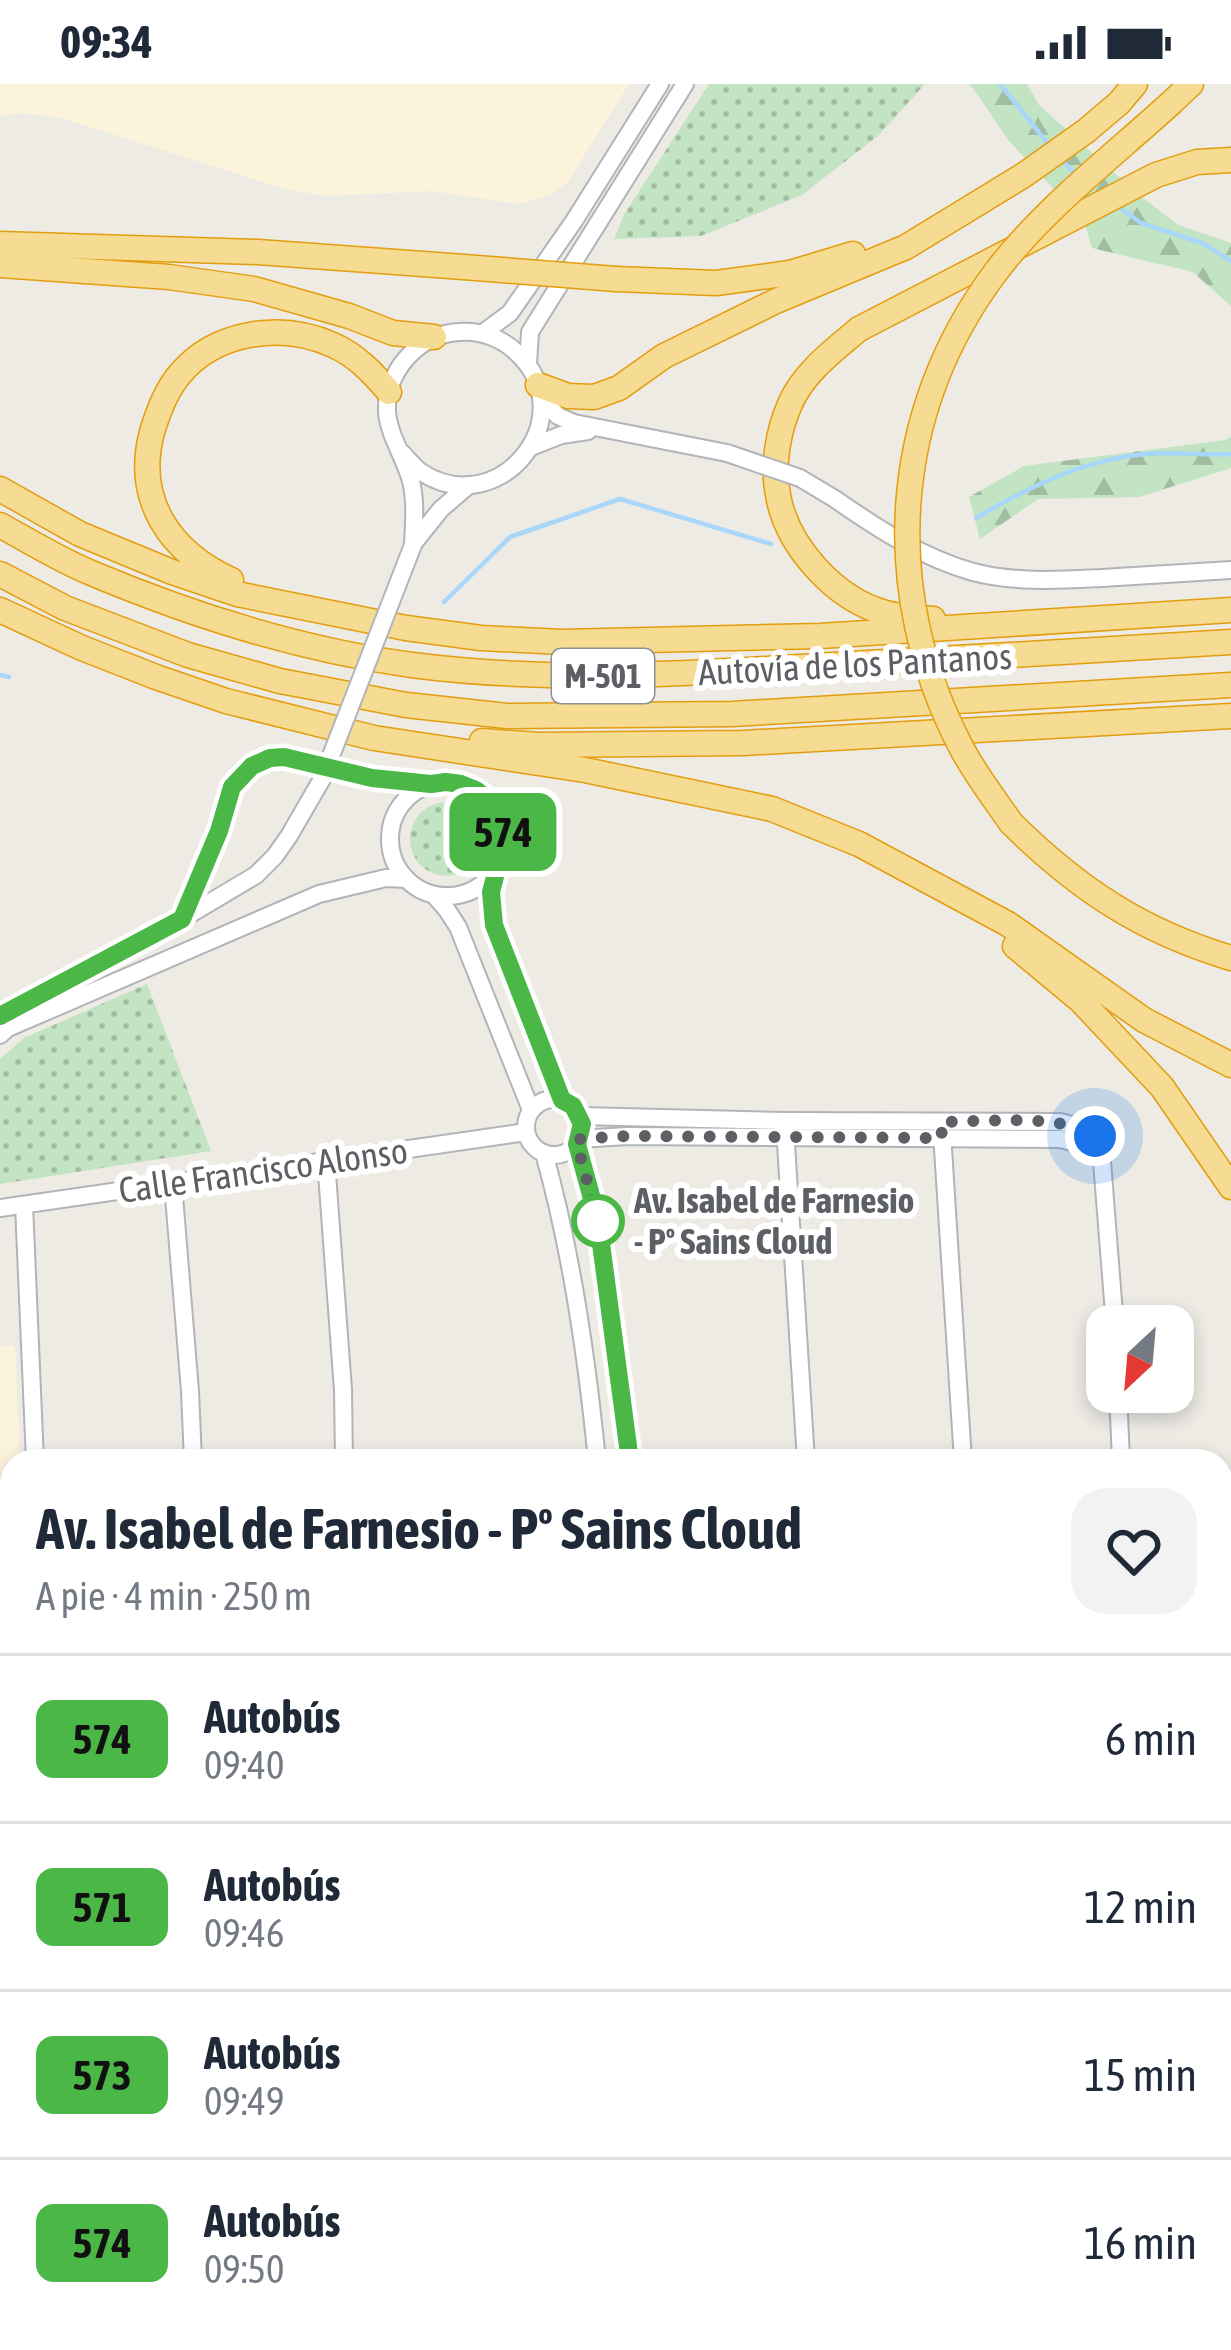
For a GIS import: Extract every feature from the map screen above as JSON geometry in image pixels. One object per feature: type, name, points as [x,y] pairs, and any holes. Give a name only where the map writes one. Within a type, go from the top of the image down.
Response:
[{"type":"highway","points":[[1191,84],[1040,221],[995,273],[955,335],[937,371],[914,454],[907,544],[912,601],[936,692],[962,747],[1011,823],[1094,896],[1142,924],[1231,958]]},
{"type":"highway","points":[[536,383],[568,396],[594,397],[619,388],[664,356],[776,301],[906,247],[1024,176],[1127,93]]},
{"type":"highway","points":[[971,625],[885,613],[843,593],[810,564],[778,496],[777,445],[791,400],[818,364],[859,329],[1156,175],[1197,162],[1231,160]]},
{"type":"highway","points":[[0,244],[258,252],[716,283],[790,273],[882,246],[945,221]]},
{"type":"highway","points":[[0,265],[169,277],[254,290],[393,333],[434,338]]},
{"type":"highway","points":[[277,601],[211,571],[182,549],[154,510],[148,447],[158,412],[178,375],[224,342],[250,333],[289,333],[330,343],[355,357],[389,392]]},
{"type":"highway","points":[[0,489],[80,534],[237,594],[482,638],[562,642],[820,636],[1231,610]]},
{"type":"highway","name":"Autovía de los Pantanos","points":[[0,525],[85,570],[195,613],[287,640],[408,664],[486,672],[610,676],[1231,643]]},
{"type":"highway","name":"Autovía de los Pantanos","points":[[0,574],[65,608],[188,656],[385,701],[507,716],[732,714],[1231,685]]},
{"type":"highway","points":[[0,610],[82,648],[226,700],[374,738],[585,770],[772,809],[859,844],[1008,924],[1144,1021],[1231,1065]]},
{"type":"highway","points":[[324,724],[539,745],[743,742],[1231,716]]},
{"type":"highway","points":[[932,883],[1080,1000],[1162,1088],[1231,1186]]},
{"type":"street","points":[[483,333],[510,313],[659,84]]},
{"type":"street","points":[[401,453],[420,471],[443,482],[469,485],[494,480],[531,447],[540,424],[530,332],[685,84]]},
{"type":"street","points":[[0,1004],[24,1001],[63,983],[243,883],[274,856],[304,812],[322,779],[412,544],[415,504],[387,413],[389,392],[398,369],[413,351],[434,338],[458,332],[483,333],[500,340],[557,416],[607,431],[727,453],[800,478],[902,543],[977,573],[1061,580],[1231,570]]},
{"type":"street","points":[[531,447],[576,431],[607,431]]},
{"type":"street","points":[[412,544],[469,485]]},
{"type":"street","points":[[182,919],[232,787],[252,766],[270,758],[284,757],[372,778],[446,782],[476,790],[488,800],[503,826],[491,892],[494,925],[562,1100]]},
{"type":"street","points":[[406,879],[392,854],[392,824],[406,799],[431,784]]},
{"type":"street","points":[[433,895],[472,891],[495,871]]},
{"type":"street","points":[[3,1026],[319,894],[386,878],[406,879],[433,895],[458,927],[531,1110],[529,1141],[544,1154],[563,1230],[590,1385],[596,1449]]},
{"type":"street","points":[[3,1026],[63,983]]},
{"type":"street","points":[[3,1026],[24,1001]]},
{"type":"street","points":[[531,1110],[545,1100],[562,1100],[580,1116],[578,1141],[562,1154],[544,1154]]},
{"type":"street","points":[[580,1116],[785,1130]]},
{"type":"street","points":[[578,1141],[1060,1122],[1083,1127],[1101,1149],[1113,1305]]},
{"type":"street","points":[[785,1130],[805,1449]]},
{"type":"street","points":[[942,1130],[962,1449]]},
{"type":"street","name":"Calle Francisco Alonso","points":[[0,1208],[526,1132]]},
{"type":"street","points":[[578,1141],[598,1221],[629,1449]]},
{"type":"street","points":[[326,1160],[344,1449]]},
{"type":"street","points":[[173,1184],[192,1449]]},
{"type":"street","points":[[24,1205],[34,1449]]},
{"type":"street","points":[[1119,1413],[1120,1449]]},
{"type":"shaded area","points":[[0,84],[629,84],[567,183],[550,195],[519,204],[432,191],[324,196],[282,188],[58,117],[0,116]]},
{"type":"shaded area","points":[[15,1345],[19,1449],[0,1449],[0,1346]]},
{"type":"green space","points":[[709,84],[925,84],[879,135],[802,195],[701,236],[614,239],[625,213]]},
{"type":"green space","points":[[970,84],[1027,84],[1039,105],[1178,225],[1231,243],[1231,306],[1193,272],[1092,248],[1084,221],[1009,141]]},
{"type":"green space","points":[[1231,437],[1231,468],[1139,497],[1038,499],[980,539],[969,497],[1024,466]]},
{"type":"green space","points":[[447,802],[473,813],[484,839],[473,865],[447,876],[421,865],[410,839],[421,813]]},
{"type":"green space","points":[[147,984],[211,1151],[0,1184],[0,1059],[24,1038]]},
{"type":"waterway","points":[[1000,84],[1049,145]]},
{"type":"waterway","points":[[1060,158],[1077,176]]},
{"type":"waterway","points":[[1115,204],[1141,223],[1202,243],[1231,261]]},
{"type":"waterway","points":[[976,518],[1036,486],[1100,462],[1156,453],[1231,454]]},
{"type":"waterway","points":[[444,602],[510,537],[620,499],[771,544]]},
{"type":"waterway","points":[[0,675],[9,677]]},
{"type":"bus line","name":"574","points":[[0,1016],[182,919],[232,787],[252,766],[284,757],[372,778],[446,782],[476,790],[488,800],[503,826],[504,842],[491,892],[494,925],[562,1100],[573,1106],[582,1124],[577,1144],[598,1221],[629,1449]]},
{"type":"place","name":"Av. Isabel de Farnesio - Pº Sains Cloud","points":[[598,1221]]},
{"type":"route","points":[[598,1221],[579,1139],[942,1138],[941,1122],[1060,1122],[1083,1127],[1095,1136]]}]
